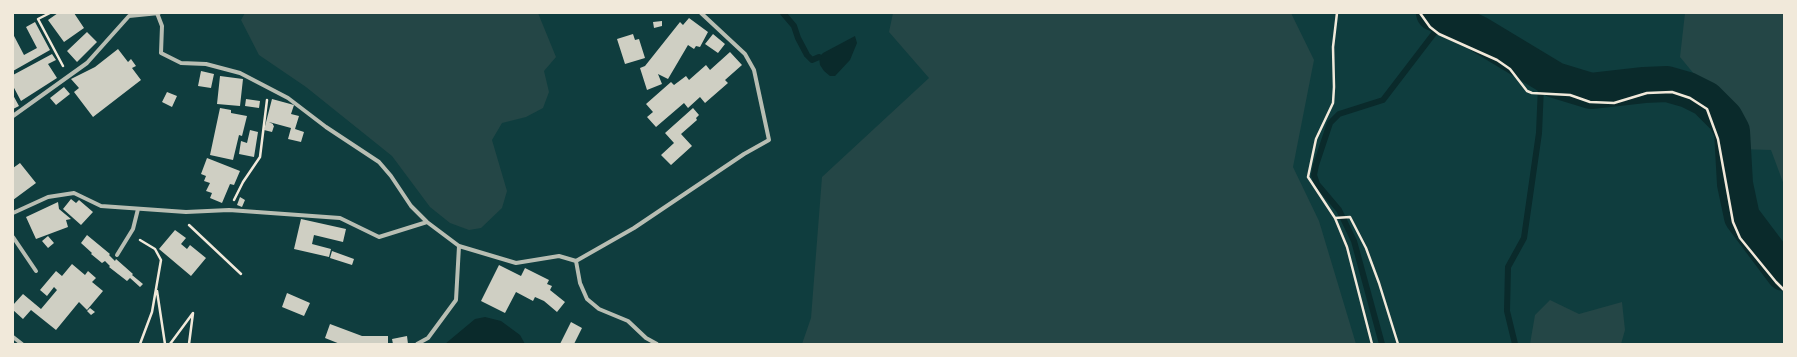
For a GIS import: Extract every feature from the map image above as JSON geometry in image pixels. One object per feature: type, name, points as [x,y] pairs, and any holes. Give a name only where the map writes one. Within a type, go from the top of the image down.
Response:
[{"type":"street","points":[[13,116],[87,64],[129,16],[158,13],[162,26],[161,53],[181,63],[206,64],[240,73],[288,98],[326,127],[379,162],[392,176],[411,206],[427,222],[459,246],[516,263],[559,256],[576,261],[634,228],[744,154],[769,140],[754,70],[745,54],[701,13]]},
{"type":"street","points":[[13,213],[48,197],[74,193],[101,206],[186,212],[229,210],[340,218],[379,237],[427,222]]},
{"type":"street","points":[[117,255],[134,229],[138,209]]},
{"type":"street","points":[[13,237],[36,271]]},
{"type":"street","points":[[417,344],[428,338],[456,300],[459,246]]},
{"type":"street","points":[[576,261],[580,283],[587,299],[599,309],[628,321],[646,338],[657,344]]},
{"type":"street","points":[[13,337],[22,344]]},
{"type":"path","points":[[50,13],[38,19],[68,77]]},
{"type":"path","points":[[1337,13],[1333,47],[1333,103],[1316,139],[1308,177],[1337,218],[1353,267],[1372,344]]},
{"type":"path","points":[[1420,13],[1430,27],[1439,34],[1497,60],[1510,69],[1527,91],[1537,94],[1570,95],[1590,102],[1614,103],[1647,93],[1672,92],[1690,98],[1707,109],[1718,139],[1733,222],[1740,238],[1784,290]]},
{"type":"path","points":[[229,210],[243,182],[260,157],[268,88]]},
{"type":"path","points":[[166,211],[190,225],[241,274]]},
{"type":"path","points":[[1337,218],[1350,217],[1366,248],[1379,283],[1398,344]]},
{"type":"path","points":[[134,229],[140,240],[155,249],[161,260],[152,312],[140,344]]},
{"type":"path","points":[[156,289],[166,344]]},
{"type":"path","points":[[170,344],[193,313],[189,344]]},
{"type":"shaded area","points":[[245,13],[538,13],[556,57],[544,71],[549,92],[543,108],[526,117],[502,123],[492,140],[507,191],[502,208],[481,228],[469,230],[450,223],[430,207],[392,156],[306,87],[259,55],[241,20]]},
{"type":"shaded area","points":[[893,13],[1291,13],[1314,60],[1293,167],[1319,221],[1356,344],[802,344],[811,318],[822,177],[929,78],[889,32]]},
{"type":"shaded area","points":[[1685,13],[1784,13],[1784,185],[1771,150],[1738,149],[1737,126],[1680,57]]},
{"type":"shaded area","points":[[855,36],[857,43],[850,60],[835,76],[830,76],[820,65],[819,57],[823,53]]},
{"type":"shaded area","points":[[1550,300],[1579,314],[1622,302],[1625,330],[1621,344],[1530,344],[1535,315]]},
{"type":"shaded area","points":[[485,317],[501,321],[520,335],[525,344],[445,344],[475,319]]},
{"type":"building","points":[[58,13],[74,13],[84,28],[64,42],[48,20]]},
{"type":"building","points":[[689,18],[708,32],[700,47],[696,46],[694,49],[688,45],[668,79],[658,74],[662,84],[647,90],[640,68],[645,66],[680,22],[683,25]]},
{"type":"building","points":[[662,21],[662,26],[654,28],[653,22]]},
{"type":"building","points":[[35,22],[50,50],[13,71],[13,34],[24,55],[37,48],[26,27]]},
{"type":"building","points":[[87,32],[97,42],[77,62],[67,51]]},
{"type":"building","points":[[633,34],[635,40],[639,39],[645,58],[625,64],[617,39]]},
{"type":"building","points":[[713,34],[725,44],[718,53],[705,44]]},
{"type":"building","points":[[118,49],[128,62],[131,59],[136,66],[132,68],[141,80],[93,117],[74,92],[79,88],[71,79],[95,67]]},
{"type":"building","points":[[730,52],[742,65],[725,80],[728,83],[705,103],[700,97],[688,108],[684,103],[656,127],[647,117],[653,112],[646,104],[671,82],[674,85],[686,76],[689,80],[706,65],[710,70]]},
{"type":"building","points":[[52,54],[56,60],[48,64],[57,78],[21,101],[13,86],[13,75]]},
{"type":"building","points":[[201,71],[214,74],[211,88],[198,86]]},
{"type":"building","points":[[220,76],[243,79],[240,106],[217,104]]},
{"type":"building","points":[[64,87],[70,94],[56,105],[50,98]]},
{"type":"building","points":[[167,92],[177,96],[172,107],[162,102]]},
{"type":"building","points":[[13,95],[19,106],[13,109]]},
{"type":"building","points":[[246,99],[260,101],[259,108],[245,106]]},
{"type":"building","points":[[272,99],[294,105],[291,114],[299,116],[295,129],[304,132],[301,142],[288,139],[291,128],[269,122],[274,126],[272,132],[264,130]]},
{"type":"building","points":[[220,108],[231,110],[231,113],[247,116],[242,136],[239,135],[233,160],[210,155]]},
{"type":"building","points":[[693,108],[699,115],[696,118],[697,120],[681,134],[692,146],[671,165],[661,155],[674,143],[665,133]]},
{"type":"building","points":[[250,130],[258,132],[254,157],[239,154],[241,141],[247,143]]},
{"type":"building","points":[[207,158],[240,171],[234,185],[230,184],[222,203],[210,198],[212,193],[206,191],[210,183],[204,181],[206,176],[201,174]]},
{"type":"building","points":[[20,163],[36,183],[13,200],[13,168]]},
{"type":"building","points":[[240,197],[245,200],[242,207],[237,205]]},
{"type":"building","points":[[71,199],[76,203],[79,200],[93,212],[81,225],[63,209]]},
{"type":"building","points":[[58,202],[59,209],[71,219],[66,220],[68,227],[36,239],[26,217]]},
{"type":"building","points":[[301,219],[346,229],[343,242],[314,235],[312,244],[331,249],[329,257],[294,249]]},
{"type":"building","points":[[175,230],[186,238],[181,244],[187,249],[190,245],[206,258],[191,276],[159,249]]},
{"type":"building","points":[[87,235],[143,284],[140,287],[130,278],[127,281],[109,267],[110,266],[105,261],[102,263],[91,254],[92,253],[81,243]]},
{"type":"building","points":[[48,236],[54,243],[48,248],[42,241]]},
{"type":"building","points":[[332,251],[354,259],[352,265],[330,258]]},
{"type":"building","points":[[72,264],[85,275],[88,271],[96,278],[92,282],[103,291],[87,310],[79,302],[56,330],[31,310],[23,319],[13,310],[13,305],[23,294],[41,309],[57,290],[54,287],[47,296],[40,290],[56,271],[62,276]]},
{"type":"building","points":[[499,265],[521,276],[525,268],[549,280],[547,284],[552,286],[550,290],[565,302],[557,312],[544,301],[535,297],[533,301],[516,292],[505,313],[481,301]]},
{"type":"building","points":[[287,293],[310,303],[304,316],[282,307]]},
{"type":"building","points":[[90,308],[95,312],[91,315],[87,311]]},
{"type":"building","points":[[571,322],[582,328],[574,344],[560,344]]},
{"type":"building","points":[[330,324],[362,336],[388,336],[388,344],[340,344],[325,338]]},
{"type":"building","points":[[407,336],[408,344],[393,344],[392,339]]},
{"type":"waterway","points":[[783,13],[794,26],[798,38],[807,55],[812,60],[819,57]]},
{"type":"waterway","points":[[1434,13],[1477,33],[1555,80],[1591,91],[1667,84],[1688,90],[1706,99],[1725,118],[1732,131],[1735,184],[1742,217],[1784,273]]},
{"type":"waterway","points":[[1382,344],[1354,241],[1339,210],[1317,184],[1314,175],[1330,123],[1339,114],[1383,100],[1445,19]]},
{"type":"waterway","points":[[1515,344],[1507,311],[1508,267],[1524,238],[1539,133],[1541,86],[1537,71]]}]
